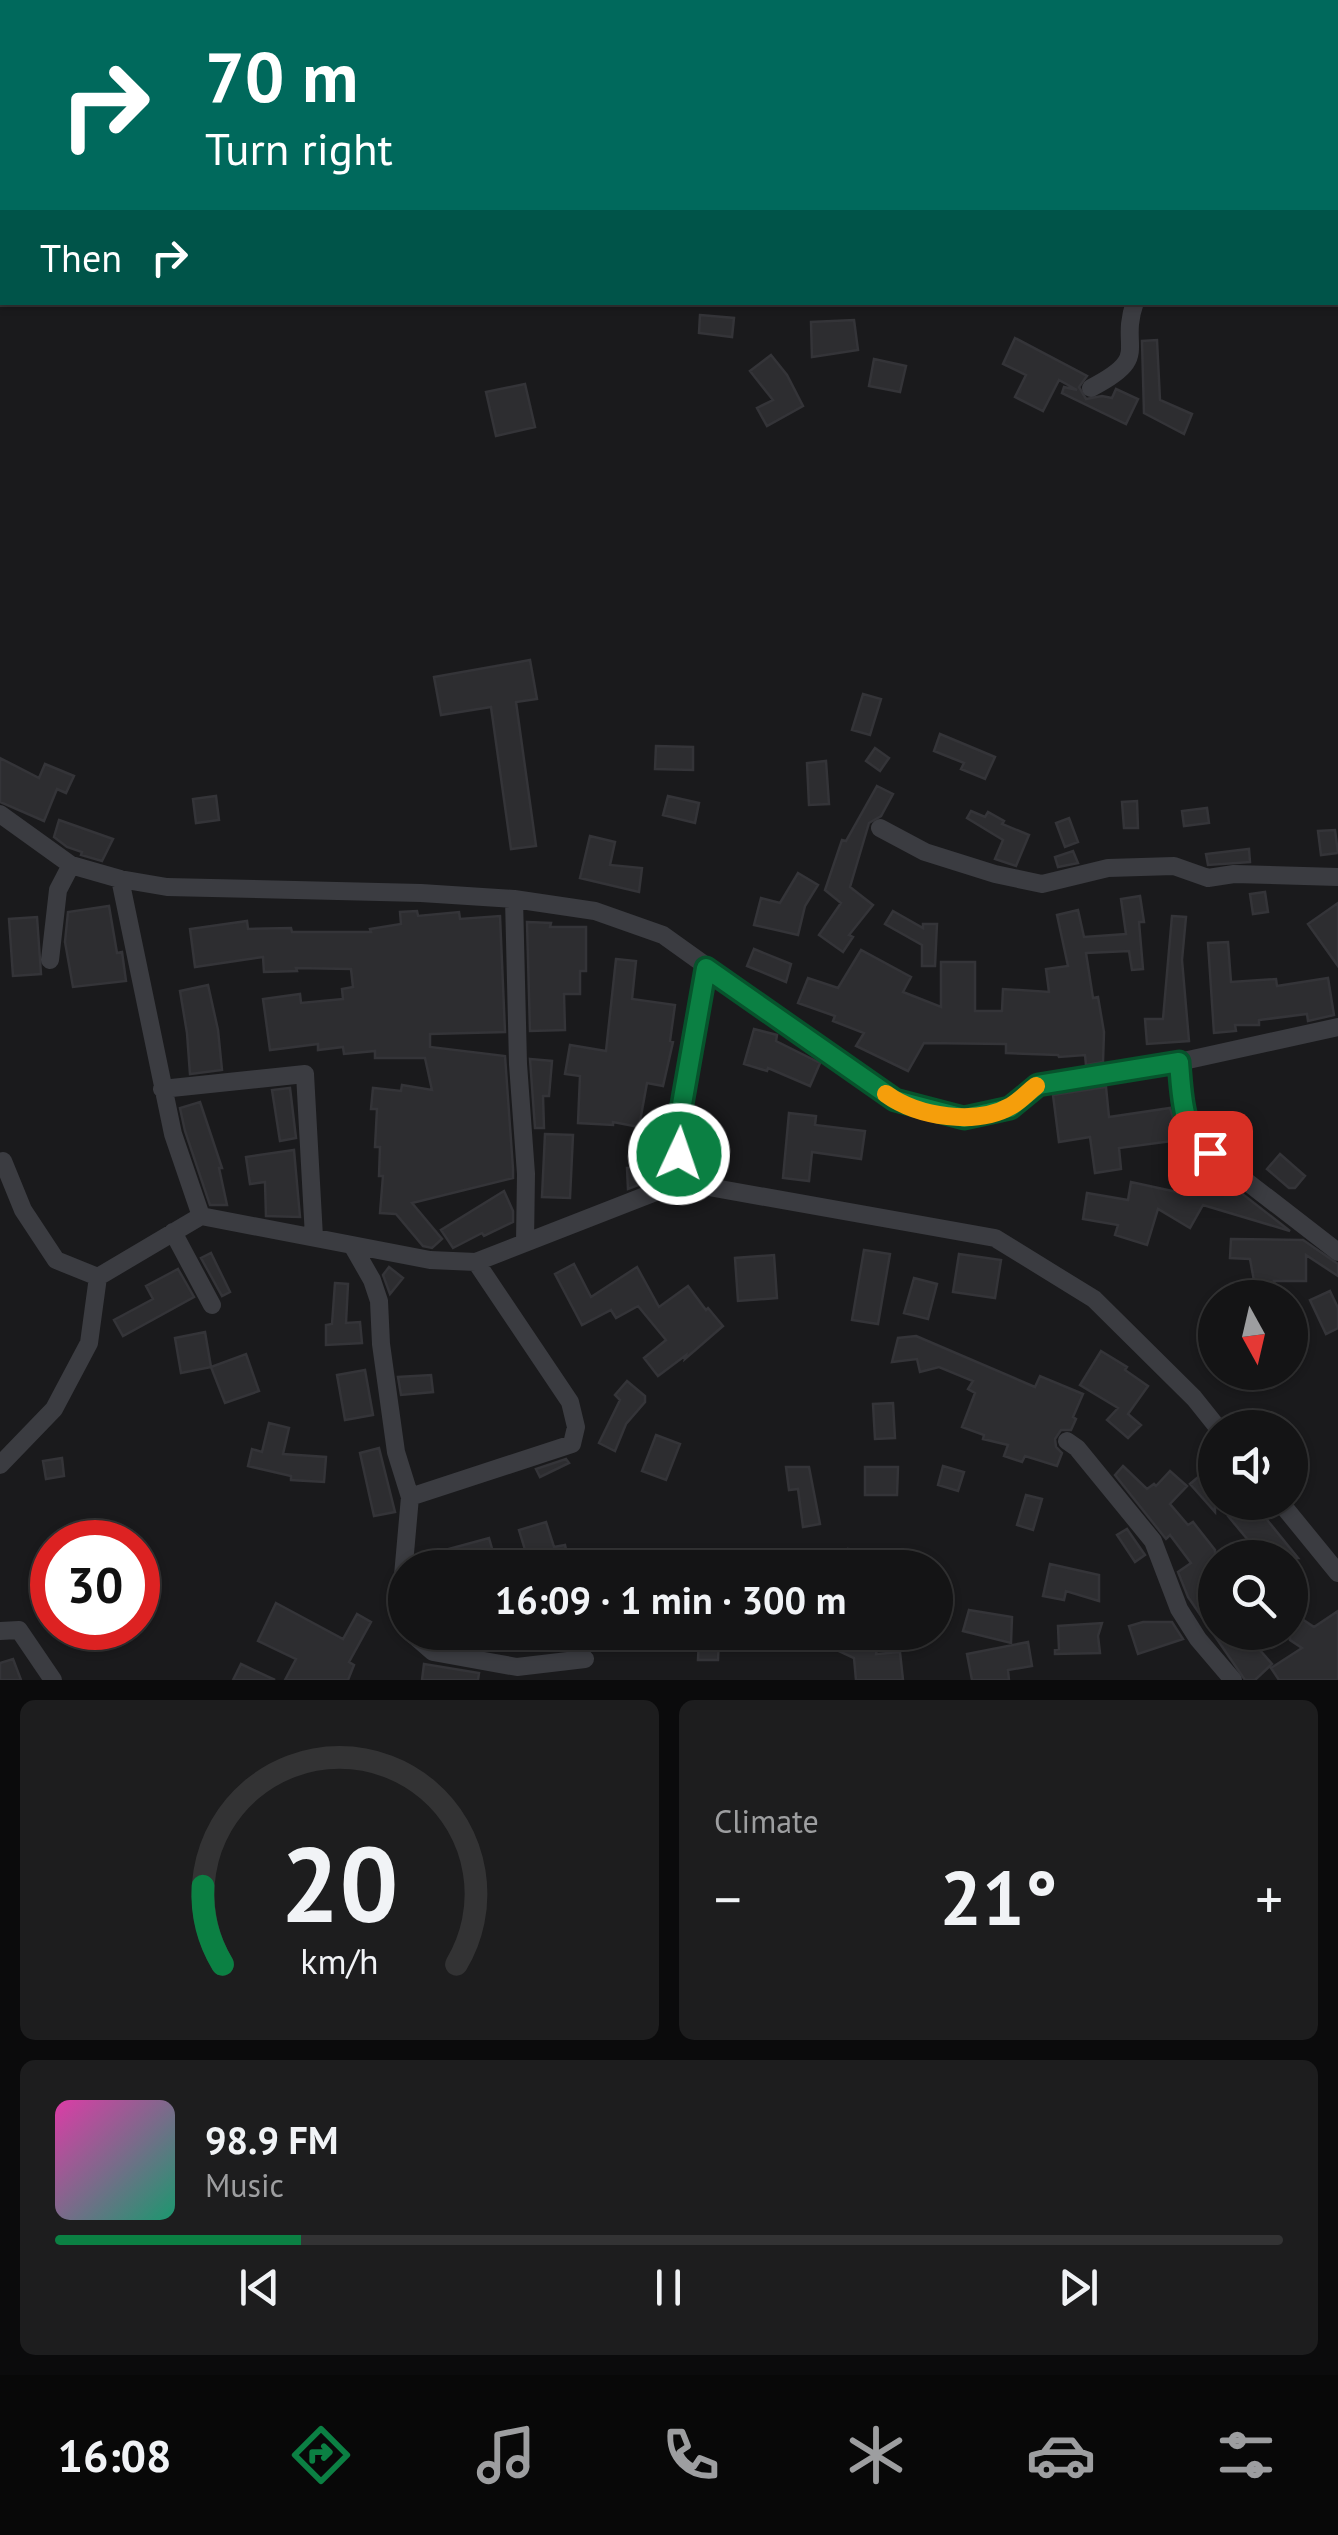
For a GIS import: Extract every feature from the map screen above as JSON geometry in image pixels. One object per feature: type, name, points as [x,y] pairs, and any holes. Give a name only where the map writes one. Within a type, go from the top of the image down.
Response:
[{"type":"street","points":[[1091,388],[1116,376],[1132,355],[1135,305]]},
{"type":"street","points":[[0,814],[71,865],[166,887],[421,892],[514,899],[595,911],[663,936],[895,1100],[964,1118],[1010,1108],[1038,1085],[1179,1062],[1338,1027]]},
{"type":"street","points":[[880,828],[925,852],[1042,884],[1108,868],[1174,866],[1208,878],[1234,874],[1338,878]]},
{"type":"street","points":[[50,960],[58,890],[71,865]]},
{"type":"street","points":[[120,879],[162,1089],[201,1216]]},
{"type":"street","points":[[514,899],[518,1064],[526,1174],[525,1242]]},
{"type":"street","points":[[681,1182],[678,1127],[706,968]]},
{"type":"street","points":[[1179,1062],[1183,1108],[1193,1140],[1338,1252]]},
{"type":"street","points":[[162,1089],[306,1074],[314,1238]]},
{"type":"street","points":[[3,1161],[23,1210],[56,1260],[98,1277]]},
{"type":"street","points":[[98,1277],[201,1216],[430,1260],[476,1262],[681,1182],[995,1238],[1094,1299],[1204,1410]]},
{"type":"street","points":[[174,1232],[212,1306]]},
{"type":"street","points":[[352,1245],[379,1301],[396,1452],[410,1496],[405,1550]]},
{"type":"street","points":[[410,1496],[572,1444],[576,1427],[570,1402],[476,1262]]},
{"type":"street","points":[[0,1465],[54,1409],[89,1343],[98,1277]]},
{"type":"street","points":[[1067,1441],[1077,1448],[1153,1541],[1180,1609],[1198,1639],[1233,1680]]},
{"type":"street","points":[[1295,1520],[1338,1573]]},
{"type":"street","points":[[0,1631],[19,1630],[53,1680]]},
{"type":"street","points":[[431,1650],[517,1667],[585,1659]]},
{"type":"building","points":[[700,315],[734,318],[732,337],[699,333]]},
{"type":"building","points":[[854,320],[858,350],[812,357],[811,322]]},
{"type":"building","points":[[1015,338],[1087,376],[1079,387],[1086,399],[1112,398],[1116,389],[1138,399],[1126,424],[1062,393],[1064,387],[1077,390],[1059,380],[1043,411],[1015,397],[1026,375],[1003,364]]},
{"type":"building","points":[[1157,340],[1160,400],[1192,414],[1184,434],[1144,413],[1142,341]]},
{"type":"building","points":[[771,355],[803,406],[767,426],[757,408],[773,400],[750,371]]},
{"type":"building","points":[[874,359],[906,366],[900,392],[869,386]]},
{"type":"building","points":[[525,384],[535,427],[496,436],[486,392]]},
{"type":"building","points":[[530,660],[537,699],[516,702],[536,846],[511,849],[491,707],[441,715],[434,677]]},
{"type":"building","points":[[863,694],[881,699],[870,735],[852,730]]},
{"type":"building","points":[[940,734],[995,757],[985,779],[961,769],[964,763],[934,751]]},
{"type":"building","points":[[656,746],[693,747],[693,770],[655,769]]},
{"type":"building","points":[[875,748],[889,758],[880,771],[866,761]]},
{"type":"building","points":[[0,758],[39,778],[45,764],[74,776],[66,793],[57,789],[44,821],[0,802]]},
{"type":"building","points":[[826,761],[829,804],[809,805],[807,763]]},
{"type":"building","points":[[877,786],[893,794],[881,816],[869,823],[850,887],[873,905],[849,935],[853,937],[843,952],[819,935],[841,903],[825,890],[842,840],[846,841]]},
{"type":"building","points":[[216,796],[219,820],[196,823],[193,799]]},
{"type":"building","points":[[668,796],[699,803],[695,823],[663,815]]},
{"type":"building","points":[[1137,801],[1138,828],[1124,828],[1122,802]]},
{"type":"building","points":[[1207,808],[1209,823],[1184,826],[1182,811]]},
{"type":"building","points":[[971,811],[985,817],[988,812],[1004,821],[1002,824],[1029,835],[1016,866],[995,859],[1003,840],[967,818]]},
{"type":"building","points":[[1069,818],[1078,842],[1065,847],[1056,823]]},
{"type":"building","points":[[59,820],[113,839],[102,861],[81,855],[82,852],[54,837]]},
{"type":"building","points":[[1335,830],[1338,853],[1321,855],[1318,831]]},
{"type":"building","points":[[590,836],[615,842],[610,865],[642,868],[639,892],[580,878]]},
{"type":"building","points":[[1249,849],[1250,862],[1208,865],[1206,854]]},
{"type":"building","points":[[1073,851],[1078,863],[1058,867],[1055,857]]},
{"type":"building","points":[[798,873],[818,885],[805,906],[798,935],[754,925],[761,898],[780,903]]},
{"type":"building","points":[[1265,892],[1268,912],[1253,914],[1250,894]]},
{"type":"building","points":[[1140,896],[1143,969],[1132,970],[1129,951],[1086,953],[1093,998],[1098,997],[1104,1032],[1103,1062],[1086,1065],[1085,1055],[1006,1053],[1006,1044],[924,1043],[908,1071],[856,1046],[864,1033],[833,1021],[835,1016],[798,1003],[808,978],[838,988],[861,950],[911,977],[903,992],[941,1007],[941,962],[975,962],[975,1011],[1002,1011],[1003,989],[1049,992],[1046,969],[1068,966],[1057,915],[1078,910],[1084,937],[1126,934],[1121,899]]},
{"type":"building","points":[[1338,903],[1338,966],[1308,924]]},
{"type":"building","points":[[109,906],[126,981],[73,987],[65,942],[68,912]]},
{"type":"building","points":[[417,911],[418,916],[459,912],[460,919],[500,916],[505,1032],[430,1034],[430,1047],[505,1056],[513,1169],[513,1178],[412,1203],[442,1239],[432,1248],[423,1246],[396,1214],[380,1213],[383,1176],[379,1176],[380,1147],[375,1147],[377,1109],[371,1109],[373,1088],[401,1091],[402,1085],[432,1090],[425,1058],[375,1058],[375,1051],[344,1054],[343,1047],[318,1050],[318,1044],[270,1050],[263,999],[300,994],[301,1003],[343,999],[342,989],[353,987],[351,969],[264,972],[263,957],[195,967],[190,929],[247,921],[248,929],[371,932],[370,929],[401,924],[400,912]]},
{"type":"building","points":[[893,911],[923,928],[923,924],[937,924],[935,966],[922,966],[922,945],[885,924]]},
{"type":"building","points":[[1172,916],[1186,917],[1182,960],[1189,1041],[1147,1044],[1145,1019],[1163,1019]]},
{"type":"building","points":[[37,917],[41,974],[13,976],[9,919]]},
{"type":"building","points":[[527,922],[551,923],[550,927],[586,927],[586,971],[580,971],[580,994],[564,994],[565,1030],[530,1031]]},
{"type":"building","points":[[1228,942],[1231,982],[1276,979],[1277,986],[1328,978],[1334,1015],[1308,1021],[1307,1014],[1259,1020],[1259,1025],[1235,1025],[1236,1031],[1214,1033],[1208,943]]},
{"type":"building","points":[[754,949],[791,964],[786,982],[747,966]]},
{"type":"building","points":[[616,959],[636,961],[632,999],[675,1005],[670,1041],[673,1042],[663,1086],[647,1083],[639,1127],[613,1122],[578,1123],[580,1076],[565,1074],[570,1045],[606,1051]]},
{"type":"building","points":[[208,985],[222,1070],[190,1074],[180,991]]},
{"type":"building","points":[[754,1029],[777,1035],[776,1041],[820,1063],[810,1086],[768,1068],[767,1071],[744,1064]]},
{"type":"building","points":[[530,1059],[552,1061],[549,1096],[543,1096],[544,1128],[535,1128]]},
{"type":"building","points":[[1106,1087],[1109,1117],[1170,1108],[1180,1140],[1119,1148],[1121,1169],[1095,1173],[1090,1137],[1059,1142],[1053,1095]]},
{"type":"building","points":[[290,1088],[296,1138],[280,1141],[272,1090]]},
{"type":"building","points":[[200,1102],[222,1168],[227,1205],[210,1205],[185,1131],[180,1108]]},
{"type":"building","points":[[789,1113],[816,1116],[815,1125],[865,1131],[861,1159],[812,1152],[809,1181],[783,1178]]},
{"type":"building","points":[[545,1134],[573,1135],[570,1198],[542,1197]]},
{"type":"building","points":[[294,1150],[300,1217],[266,1216],[265,1182],[250,1184],[246,1157]]},
{"type":"building","points":[[1280,1154],[1305,1176],[1295,1188],[1289,1188],[1267,1169]]},
{"type":"building","points":[[1193,1156],[1216,1174],[1213,1178],[1227,1182],[1290,1231],[1203,1205],[1190,1228],[1158,1209],[1147,1245],[1115,1235],[1118,1225],[1083,1219],[1087,1193],[1128,1200],[1131,1182],[1177,1192],[1192,1167],[1187,1163]]},
{"type":"building","points":[[656,1167],[657,1178],[628,1189],[627,1168]]},
{"type":"building","points":[[504,1191],[513,1211],[513,1222],[453,1248],[441,1230]]},
{"type":"building","points":[[1231,1239],[1303,1240],[1338,1264],[1338,1276],[1306,1255],[1306,1280],[1254,1280],[1250,1259],[1230,1258]]},
{"type":"building","points":[[864,1250],[890,1254],[878,1324],[852,1320]]},
{"type":"building","points":[[211,1253],[230,1292],[222,1296],[201,1258]]},
{"type":"building","points":[[959,1254],[1001,1260],[995,1298],[953,1292]]},
{"type":"building","points":[[774,1255],[777,1298],[738,1301],[735,1258]]},
{"type":"building","points":[[574,1264],[591,1297],[637,1267],[659,1307],[688,1286],[723,1326],[658,1376],[644,1358],[666,1340],[638,1306],[616,1318],[611,1310],[582,1325],[555,1274]]},
{"type":"building","points":[[389,1267],[403,1278],[390,1294],[383,1275]]},
{"type":"building","points":[[178,1269],[194,1297],[123,1336],[114,1320],[153,1299],[146,1286]]},
{"type":"building","points":[[914,1278],[937,1284],[928,1319],[904,1313]]},
{"type":"building","points":[[335,1283],[348,1284],[346,1323],[360,1322],[362,1343],[326,1345]]},
{"type":"building","points":[[1330,1291],[1338,1308],[1338,1328],[1326,1334],[1310,1300]]},
{"type":"building","points":[[205,1332],[211,1367],[181,1373],[175,1338]]},
{"type":"building","points":[[916,1336],[1035,1387],[1040,1376],[1083,1394],[1071,1430],[1061,1430],[1055,1439],[1062,1453],[1057,1466],[1025,1456],[1022,1462],[1004,1456],[1008,1445],[983,1439],[984,1435],[962,1427],[975,1393],[968,1389],[973,1381],[939,1367],[920,1372],[917,1359],[892,1362],[898,1338]]},
{"type":"building","points":[[1101,1351],[1148,1386],[1128,1414],[1141,1425],[1128,1438],[1107,1420],[1118,1408],[1080,1385]]},
{"type":"building","points":[[246,1354],[259,1391],[225,1403],[211,1367]]},
{"type":"building","points":[[365,1370],[373,1415],[345,1420],[337,1375]]},
{"type":"building","points":[[431,1375],[433,1392],[401,1395],[398,1377]]},
{"type":"building","points":[[627,1381],[645,1396],[645,1402],[626,1424],[615,1451],[599,1443],[620,1400],[615,1395]]},
{"type":"building","points":[[893,1403],[895,1438],[875,1439],[873,1404]]},
{"type":"building","points":[[269,1423],[289,1428],[283,1454],[326,1457],[324,1482],[291,1480],[291,1476],[248,1466],[252,1449],[262,1452]]},
{"type":"building","points":[[656,1435],[680,1444],[666,1480],[642,1471]]},
{"type":"building","points":[[379,1448],[395,1512],[374,1516],[360,1453]]},
{"type":"building","points":[[62,1458],[64,1476],[46,1479],[43,1461]]},
{"type":"building","points":[[566,1459],[569,1463],[540,1477],[536,1469]]},
{"type":"building","points":[[943,1466],[964,1472],[958,1491],[938,1485]]},
{"type":"building","points":[[1123,1466],[1147,1489],[1156,1486],[1170,1471],[1187,1486],[1170,1504],[1188,1525],[1193,1522],[1207,1540],[1198,1540],[1198,1612],[1178,1572],[1191,1563],[1170,1535],[1166,1539],[1115,1475]]},
{"type":"building","points":[[786,1467],[809,1467],[820,1524],[803,1527],[798,1489],[789,1490]]},
{"type":"building","points":[[865,1467],[898,1467],[897,1495],[865,1495]]},
{"type":"building","points":[[1198,1477],[1198,1493],[1190,1484]]},
{"type":"building","points":[[1026,1495],[1042,1499],[1033,1530],[1017,1525]]},
{"type":"building","points":[[1231,1520],[1267,1520],[1283,1540],[1248,1540]]},
{"type":"building","points":[[546,1522],[554,1547],[565,1545],[566,1550],[525,1550],[519,1530]]},
{"type":"building","points":[[1127,1529],[1145,1555],[1135,1562],[1117,1535]]},
{"type":"building","points":[[489,1538],[492,1550],[449,1550]]},
{"type":"building","points":[[1050,1564],[1099,1575],[1099,1601],[1066,1591],[1064,1600],[1043,1596]]},
{"type":"building","points":[[276,1603],[343,1639],[357,1614],[371,1622],[349,1662],[354,1665],[348,1680],[285,1680],[296,1659],[258,1641]]},
{"type":"building","points":[[969,1610],[1012,1617],[1011,1643],[963,1631]]},
{"type":"building","points":[[1338,1611],[1338,1680],[1279,1680],[1271,1668],[1299,1650],[1308,1650],[1308,1623],[1314,1627]]},
{"type":"building","points":[[1172,1622],[1183,1639],[1138,1654],[1129,1626]]},
{"type":"building","points":[[1102,1623],[1098,1636],[1100,1653],[1055,1654],[1059,1649],[1058,1626]]},
{"type":"building","points":[[1028,1642],[1032,1666],[1008,1670],[1009,1680],[972,1680],[967,1654]]},
{"type":"building","points":[[698,1650],[718,1650],[718,1660],[698,1660]]},
{"type":"building","points":[[837,1650],[900,1652],[903,1680],[856,1680],[854,1658]]},
{"type":"building","points":[[1224,1650],[1260,1650],[1272,1664],[1255,1680],[1245,1680]]},
{"type":"building","points":[[13,1659],[21,1680],[0,1680],[0,1663]]},
{"type":"building","points":[[241,1664],[275,1680],[233,1680]]},
{"type":"building","points":[[424,1664],[479,1673],[478,1680],[422,1680]]},
{"type":"slow traffic","points":[[886,1094],[924,1110],[964,1118],[1010,1108],[1036,1086]]},
{"type":"route","points":[[679,1154],[678,1127],[706,968],[895,1100],[964,1118],[1010,1108],[1038,1085],[1179,1062],[1183,1108],[1193,1140],[1210,1153]]}]
